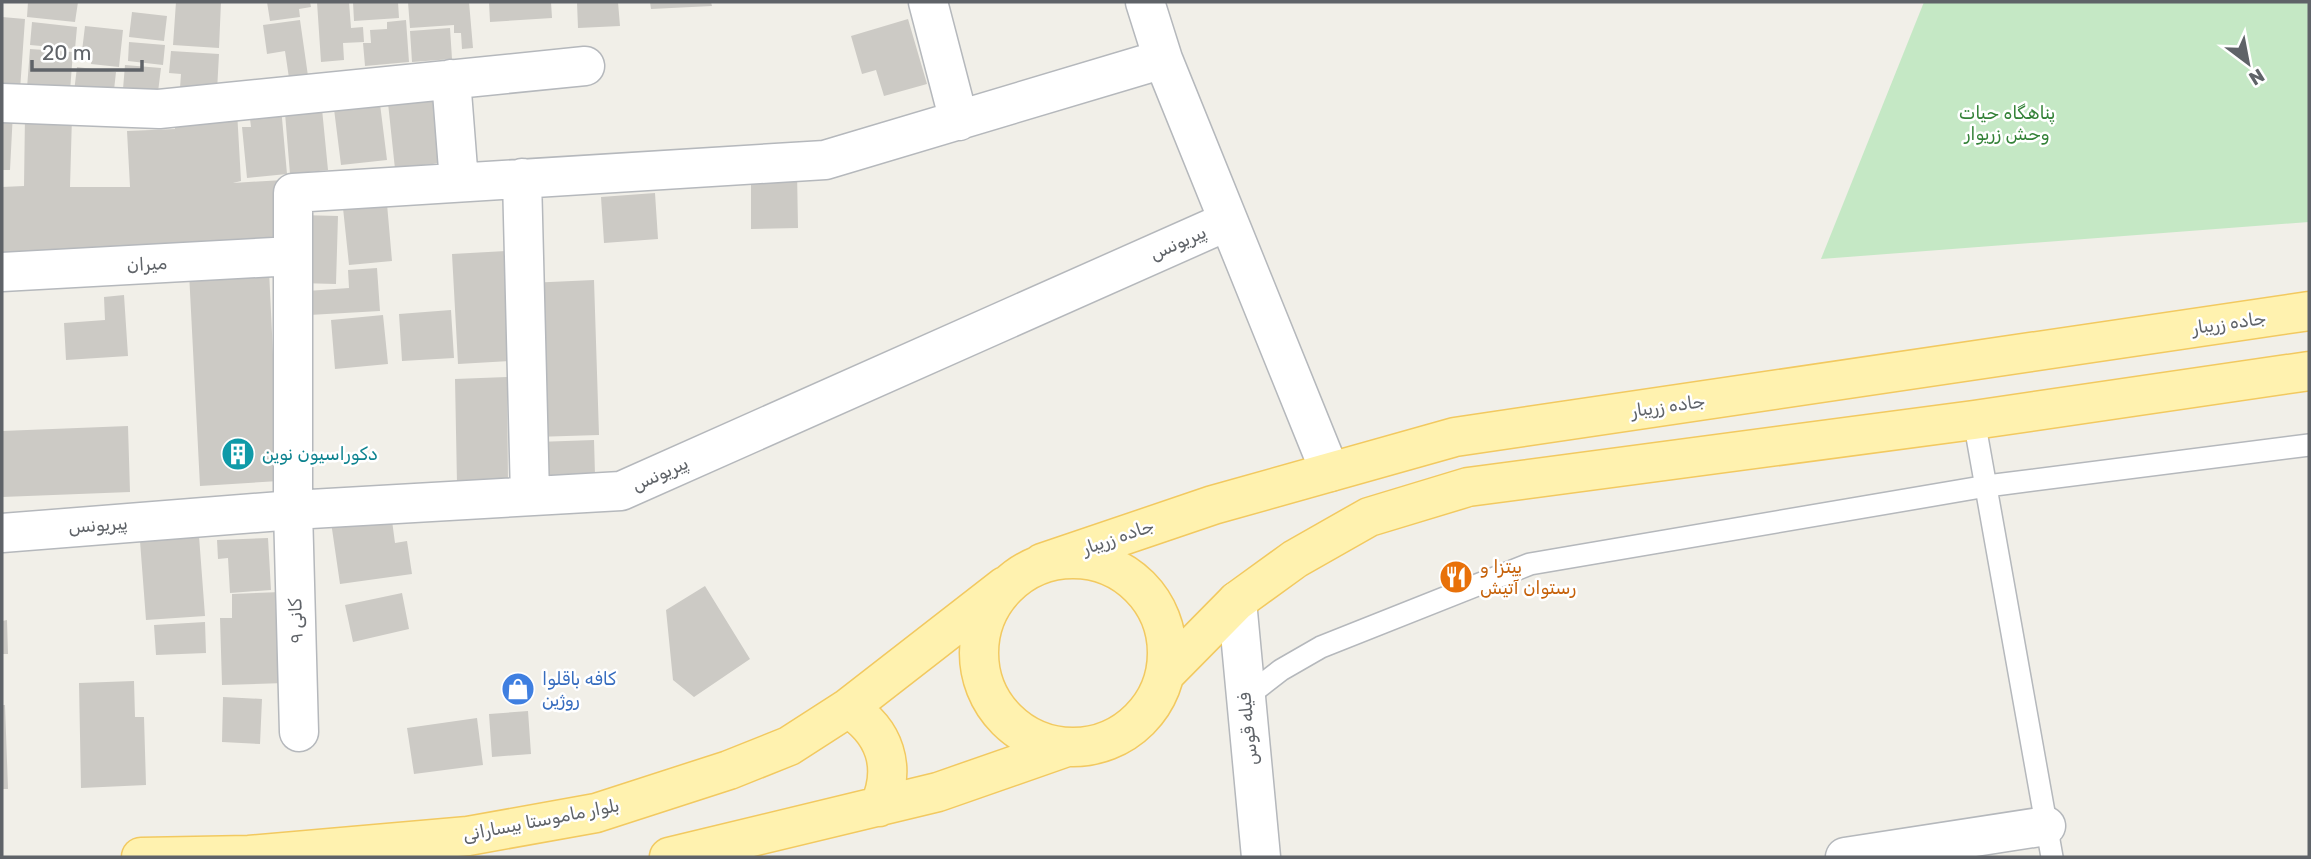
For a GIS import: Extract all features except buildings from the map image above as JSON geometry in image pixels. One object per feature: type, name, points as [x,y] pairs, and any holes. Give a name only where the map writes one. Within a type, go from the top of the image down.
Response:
[{"type":"main road","name":"جاده زریبار","points":[[1042,563],[1213,505],[1455,437],[2309,311]]},
{"type":"main road","points":[[669,857],[938,792],[1067,747],[1100,743],[1120,734],[1145,713],[1165,674],[1237,601],[1295,559],[1369,517],[1468,487],[1974,420],[2309,371]]},
{"type":"main road","points":[[1067,747],[1039,741],[1007,722],[988,696],[978,663],[981,628],[1005,586],[1042,563],[1068,558],[1095,561],[1123,573],[1147,594],[1159,615],[1166,638],[1165,674]]},
{"type":"main road","name":"بلوار ماموستا بیسارانی","points":[[141,857],[249,855],[468,836],[596,813],[789,746],[848,708],[1005,586]]},
{"type":"main road","points":[[848,708],[874,728],[887,758],[886,791],[878,807]]},
{"type":"street","points":[[928,2],[959,121]]},
{"type":"street","points":[[1144,2],[1163,59],[1330,472]]},
{"type":"street","points":[[451,79],[459,182],[825,160],[1163,59]]},
{"type":"street","points":[[2,103],[159,109],[585,66]]},
{"type":"street","points":[[522,178],[530,496]]},
{"type":"street","name":"کانی ۹","points":[[299,732],[293,510],[293,193],[459,182]]},
{"type":"street","name":"پیریونس","points":[[2,533],[293,510],[621,491],[1228,221]]},
{"type":"street","name":"میران","points":[[2,272],[293,256]]},
{"type":"street","name":"فیله قوس","points":[[1237,601],[1261,857]]},
{"type":"street","points":[[1845,857],[2049,842]]},
{"type":"lane","points":[[1974,420],[2049,842]]},
{"type":"lane","points":[[1245,698],[1281,670],[1321,647],[1530,564],[1987,486],[2309,445]]},
{"type":"green space","name":"پناهگاه حیات وحش زریوار","points":[[1924,2],[2309,2],[2309,222],[1821,259]]},
{"type":"place","name":"دکوراسیون نوین","points":[[238,454]]},
{"type":"place","name":"پیتزا و رستوان آتیش","points":[[1456,577]]},
{"type":"place","name":"کافه باقلوا روژین","points":[[518,689]]}]
